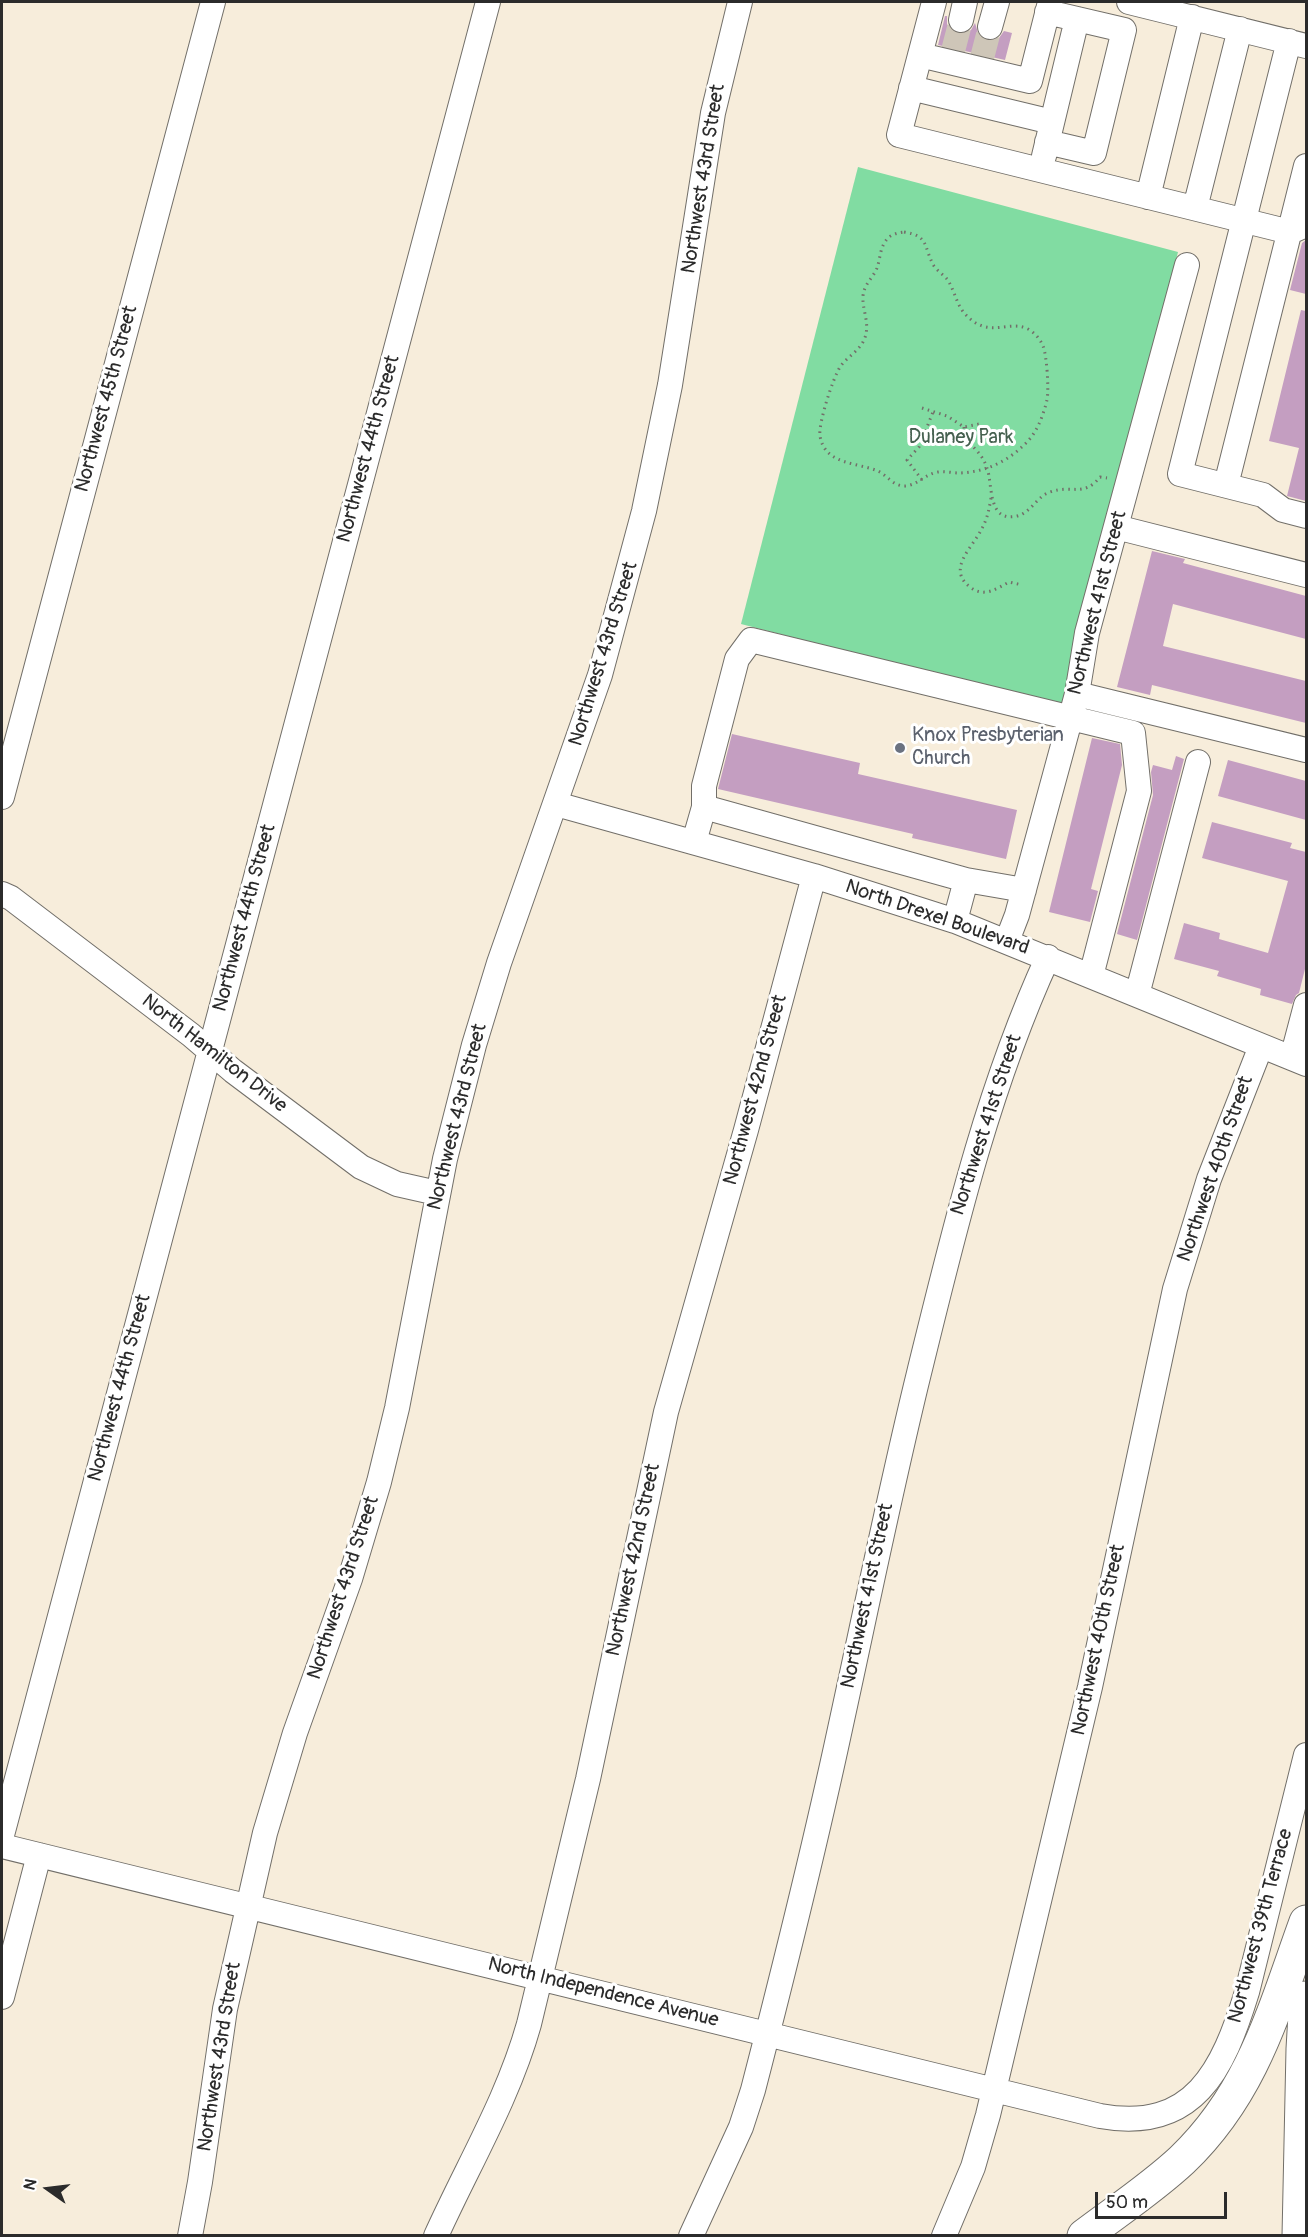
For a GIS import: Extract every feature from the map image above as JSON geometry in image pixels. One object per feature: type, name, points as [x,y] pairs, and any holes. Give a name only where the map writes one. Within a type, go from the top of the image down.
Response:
[{"type":"highway","points":[[1084,2235],[1164,2176],[1198,2143],[1222,2114],[1243,2082],[1264,2041],[1306,1922]]},
{"type":"highway","points":[[1299,2223],[1306,1998]]},
{"type":"street","name":"Northwest 45th Street","points":[[2,797],[213,2]]},
{"type":"street","name":"Northwest 44th Street","points":[[2,1835],[488,2]]},
{"type":"street","name":"Northwest 43rd Street","points":[[190,2235],[200,2182],[220,2038],[248,1906],[280,1779],[350,1579],[379,1482],[398,1408],[437,1193],[463,1083],[485,1007],[600,675],[645,511],[670,385],[713,113],[740,2]]},
{"type":"street","points":[[933,2],[899,135],[1244,220],[1298,229]]},
{"type":"street","points":[[990,27],[997,2]]},
{"type":"street","points":[[1129,2],[1298,44],[1244,220],[1180,474],[1263,495],[1283,510],[1306,516]]},
{"type":"street","points":[[911,88],[1049,132],[1094,153],[1124,30],[1077,19],[1048,7],[1030,81],[952,56],[920,54]]},
{"type":"street","points":[[1148,196],[1192,17]]},
{"type":"street","points":[[1040,170],[1077,19]]},
{"type":"street","points":[[1196,208],[1240,29]]},
{"type":"street","points":[[1226,485],[1298,229],[1306,166]]},
{"type":"street","name":"Northwest 41st Street","points":[[1007,941],[1024,890],[1077,694],[1087,633],[1187,265]]},
{"type":"street","points":[[1116,526],[1306,575]]},
{"type":"street","points":[[694,842],[704,807],[704,786],[737,659],[751,640],[1134,734],[1139,791],[1091,976]]},
{"type":"street","points":[[1077,694],[1306,750]]},
{"type":"street","points":[[1137,995],[1198,762]]},
{"type":"street","name":"North Drexel Boulevard","points":[[556,804],[814,876],[955,921],[1299,1061]]},
{"type":"street","points":[[704,807],[966,880],[1024,890]]},
{"type":"street","name":"Northwest 42nd Street","points":[[436,2235],[511,2080],[529,2024],[588,1779],[666,1412],[746,1130],[814,876]]},
{"type":"street","points":[[955,921],[966,880]]},
{"type":"street","name":"North Hamilton Drive","points":[[2,894],[12,898],[361,1167],[397,1184],[437,1193]]},
{"type":"street","name":"Northwest 41st Street","points":[[691,2235],[741,2127],[767,2033],[840,1730],[899,1455],[952,1239],[969,1175],[1002,1070],[1028,1001],[1048,957]]},
{"type":"street","points":[[1299,1061],[1306,1005]]},
{"type":"street","name":"Northwest 40th Street","points":[[944,2235],[973,2167],[994,2090],[1090,1687],[1175,1289],[1209,1179],[1261,1046]]},
{"type":"street","name":"Northwest 39th Terrace","points":[[1200,2091],[1222,2056],[1239,2019],[1262,1937],[1306,1755]]},
{"type":"street","name":"North Independence Avenue","points":[[2,1846],[1100,2116],[1136,2120],[1154,2118],[1173,2111],[1200,2091]]},
{"type":"street","points":[[2,1997],[39,1855]]},
{"type":"path","points":[[904,232],[914,234],[926,243],[935,267],[948,280],[960,308],[978,325],[994,328],[1016,326],[1027,328],[1037,335],[1044,349],[1047,397],[1037,428],[1018,450],[988,469],[961,472],[940,471],[914,485],[902,486],[890,481],[880,472],[839,461],[829,454],[820,438],[820,429],[836,375],[864,341],[867,330],[862,297],[865,285],[876,269],[885,241],[894,234],[904,232]]},
{"type":"path","points":[[922,408],[947,416],[964,427],[979,424],[984,430]]},
{"type":"path","points":[[922,480],[907,460],[922,440],[933,412]]},
{"type":"path","points":[[964,427],[965,438],[981,456],[988,469],[991,498],[988,514],[981,530],[962,560],[961,574],[968,586],[980,592],[993,592],[1009,582],[1022,585]]},
{"type":"path","points":[[991,498],[998,512],[1006,516],[1018,516],[1048,492],[1066,488],[1085,490],[1101,477],[1128,483]]},
{"type":"green space","name":"Dulaney Park","points":[[858,167],[1178,252],[1063,707],[741,624]]},
{"type":"building","points":[[945,16],[947,16],[947,24],[951,30],[957,34],[971,30],[975,23],[979,36],[987,41],[994,41],[1004,31],[1012,33],[1005,60],[938,45]]},
{"type":"building","points":[[1306,240],[1306,294],[1290,290],[1302,243]]},
{"type":"building","points":[[1301,310],[1306,311],[1306,501],[1287,496],[1299,448],[1269,441]]},
{"type":"building","points":[[1152,551],[1185,559],[1183,563],[1306,596],[1306,639],[1173,604],[1163,646],[1306,681],[1306,723],[1152,685],[1150,695],[1117,687]]},
{"type":"building","points":[[732,734],[860,763],[858,774],[1017,810],[1006,859],[912,838],[913,834],[718,789]]},
{"type":"building","points":[[1092,738],[1120,744],[1122,765],[1091,889],[1098,891],[1090,922],[1049,912]]},
{"type":"building","points":[[1176,756],[1184,759],[1137,940],[1117,934],[1153,795],[1151,772],[1153,765],[1172,770]]},
{"type":"building","points":[[1228,760],[1306,781],[1306,820],[1218,796]]},
{"type":"building","points":[[1212,822],[1292,843],[1290,848],[1306,852],[1306,965],[1299,993],[1292,1004],[1260,995],[1261,989],[1217,976],[1219,971],[1174,959],[1184,923],[1220,933],[1219,939],[1268,953],[1288,881],[1202,858]]},
{"type":"tunnel","points":[[953,51],[961,20]]},
{"type":"tunnel","points":[[982,58],[990,27]]},
{"type":"place","name":"Knox Presbyterian Church","points":[[900,748]]}]
